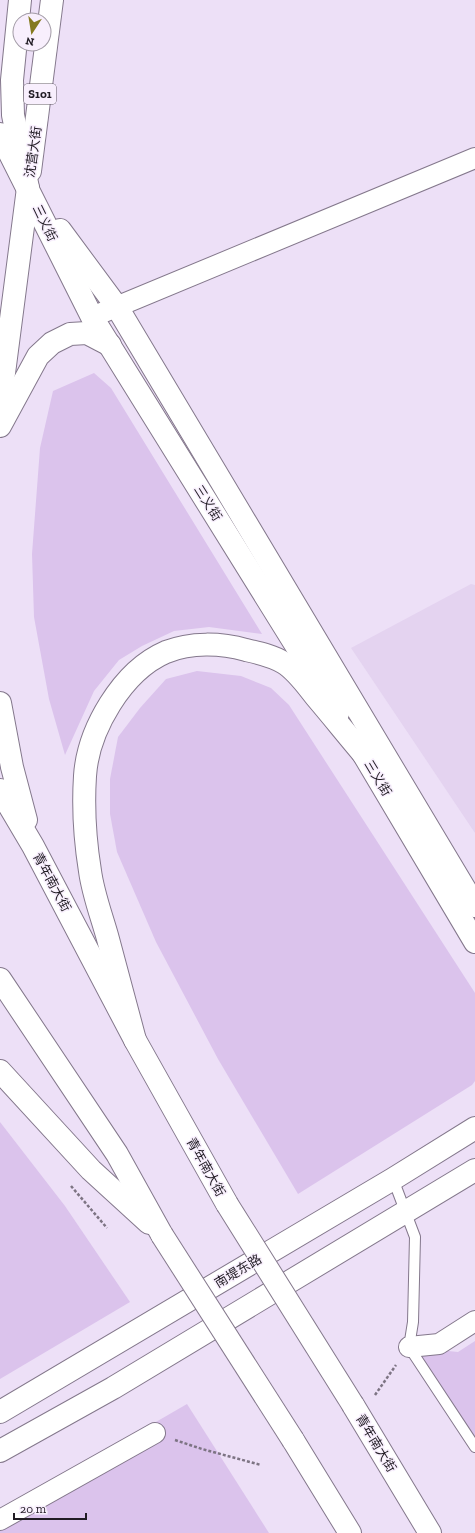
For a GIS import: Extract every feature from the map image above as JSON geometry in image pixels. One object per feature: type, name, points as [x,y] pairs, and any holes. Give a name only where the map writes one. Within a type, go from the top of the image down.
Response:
[{"type":"main road","name":"沈营大街","points":[[20,0],[12,80],[13,115],[28,188]]},
{"type":"main road","name":"沈营大街","points":[[28,188],[52,0]]},
{"type":"main road","points":[[0,134],[28,188],[0,404]]},
{"type":"main road","name":"三义街","points":[[28,188],[117,307],[475,906]]},
{"type":"main road","name":"三义街","points":[[28,188],[92,317],[366,757],[475,942]]},
{"type":"main road","points":[[0,426],[38,356],[52,343],[70,334],[87,333],[110,345]]},
{"type":"main road","points":[[135,1040],[90,872],[85,822],[84,776],[88,752],[103,714],[115,697],[133,676],[149,662],[167,652],[190,646],[217,644],[238,648],[266,655],[284,663],[301,679],[366,757]]},
{"type":"main road","points":[[0,704],[12,767],[33,846]]},
{"type":"main road","name":"青年南大街","points":[[0,790],[33,846],[135,1040],[227,1204],[430,1533]]},
{"type":"main road","points":[[0,979],[117,1154],[162,1235],[293,1440],[350,1533]]},
{"type":"main road","points":[[0,1071],[91,1170],[162,1235]]},
{"type":"main road","name":"南堤东路","points":[[0,1412],[393,1179],[475,1128]]},
{"type":"main road","points":[[0,1452],[113,1388],[475,1170]]},
{"type":"street","points":[[92,317],[475,158]]},
{"type":"street","points":[[409,1347],[440,1344],[475,1321]]},
{"type":"street","points":[[0,1520],[155,1433]]},
{"type":"lane","points":[[393,1179],[415,1237],[413,1322],[409,1347],[475,1447]]},
{"type":"path","points":[[356,1411],[409,1347]]},
{"type":"path","points":[[155,1433],[202,1449],[261,1465]]},
{"type":"shaded area","points":[[94,373],[111,388],[262,634],[209,627],[174,631],[142,646],[119,660],[94,691],[65,755],[49,699],[34,617],[32,554],[40,448],[53,391]]},
{"type":"shaded area","points":[[471,584],[475,585],[475,833],[351,648]]},
{"type":"shaded area","points":[[197,671],[241,676],[271,688],[289,705],[475,993],[475,1081],[472,1085],[298,1194],[218,1059],[156,942],[117,852],[110,814],[110,779],[118,737],[140,708],[166,679]]},
{"type":"shaded area","points":[[0,1122],[65,1206],[130,1302],[0,1379]]},
{"type":"shaded area","points":[[475,1341],[475,1448],[409,1347],[458,1352]]},
{"type":"shaded area","points":[[187,1404],[269,1533],[0,1533],[0,1512]]}]
